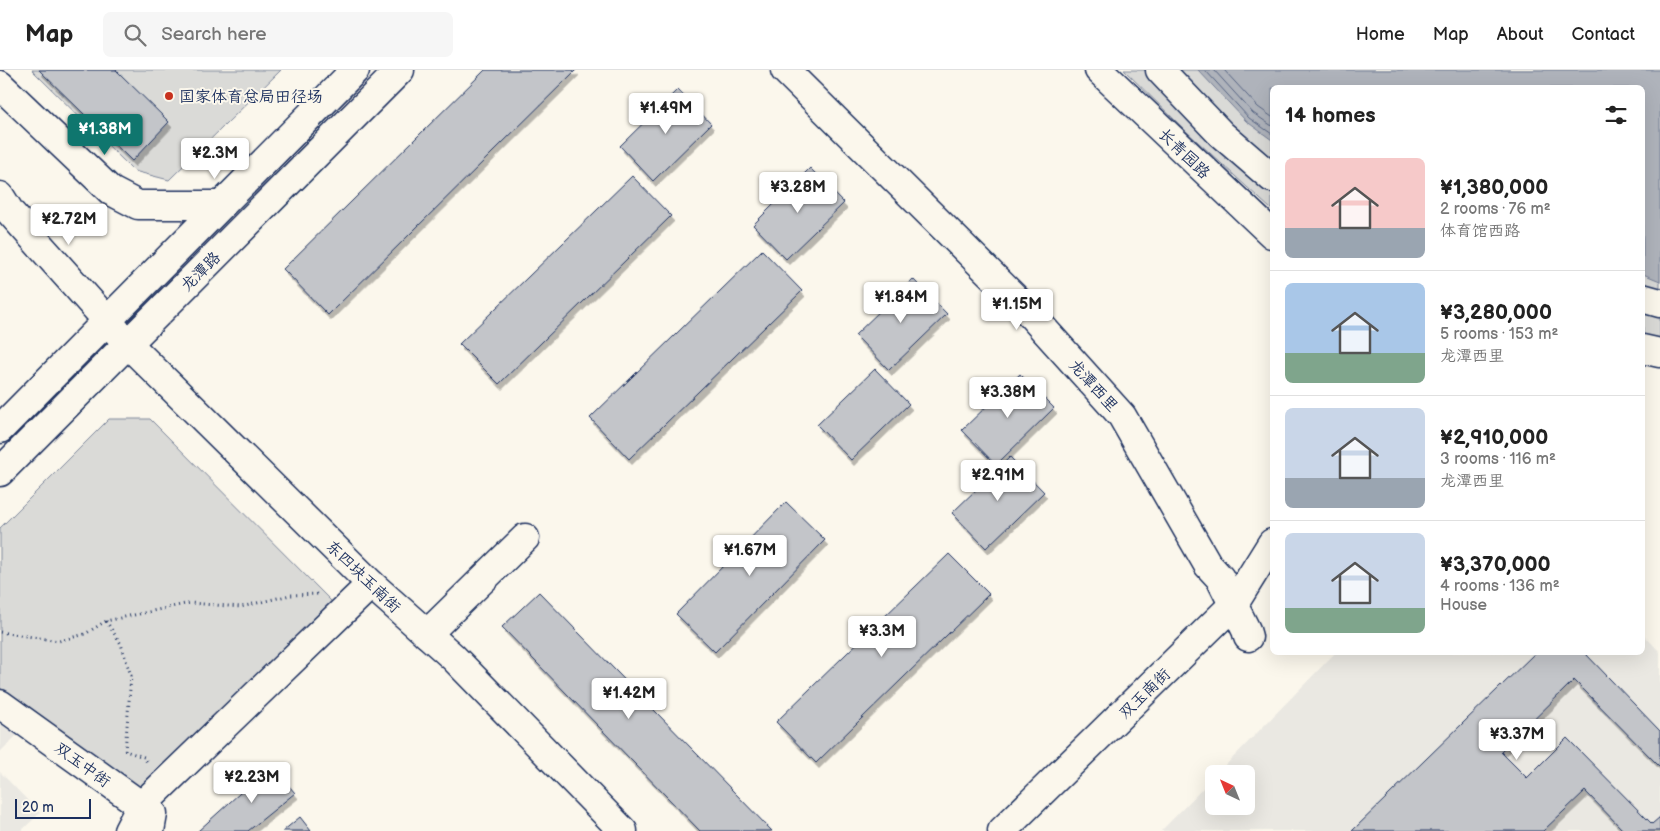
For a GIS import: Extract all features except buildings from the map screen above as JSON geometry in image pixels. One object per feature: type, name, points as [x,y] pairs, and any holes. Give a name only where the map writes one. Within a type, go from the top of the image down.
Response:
[{"type":"street","name":"龙潭路","points":[[0,429],[355,70]]},
{"type":"street","name":"龙潭路","points":[[0,472],[400,70]]},
{"type":"street","name":"龙潭西里","points":[[785,70],[1022,305],[1122,416],[1208,565],[1220,578],[1234,604],[1248,637]]},
{"type":"street","name":"长青园路","points":[[1099,70],[1270,232]]},
{"type":"street","points":[[1160,70],[1221,134],[1270,176]]},
{"type":"street","points":[[0,85],[111,191],[138,205],[220,205]]},
{"type":"street","name":"东四块玉南街","points":[[0,196],[10,212],[128,344],[371,584],[453,657],[623,831]]},
{"type":"street","points":[[1645,299],[1660,303]]},
{"type":"street","points":[[1645,350],[1660,353]]},
{"type":"street","points":[[427,634],[525,538]]},
{"type":"street","name":"双玉南街","points":[[1002,831],[1234,604],[1270,546]]},
{"type":"street","points":[[128,831],[151,797],[371,584]]},
{"type":"street","name":"双玉中街","points":[[0,704],[151,797],[150,831]]},
{"type":"path","points":[[0,632],[59,641],[86,634],[106,621],[190,603],[241,607],[290,595],[325,594]]},
{"type":"path","points":[[106,621],[121,644],[131,676],[125,751],[144,756],[151,797]]},
{"type":"shaded area","points":[[32,70],[281,70],[169,180],[134,171]]},
{"type":"shaded area","points":[[1124,70],[1660,70],[1660,339],[1645,335],[1645,85],[1270,85],[1270,208],[1186,131]]},
{"type":"shaded area","points":[[109,419],[150,419],[338,608],[153,783],[136,788],[0,688],[0,528]]},
{"type":"shaded area","points":[[1645,636],[1660,652],[1660,831],[1161,831],[1205,786],[1205,815],[1255,815],[1255,765],[1226,765],[1333,655],[1645,655]]},
{"type":"shaded area","points":[[0,716],[18,734],[0,752]]},
{"type":"shaded area","points":[[0,772],[40,813],[21,831],[0,831]]},
{"type":"water","points":[[1198,70],[1660,70],[1660,281],[1645,275],[1645,85],[1270,85],[1270,139],[1246,121]]},
{"type":"place","name":"国家体育总局田径场","points":[[169,96]]}]
